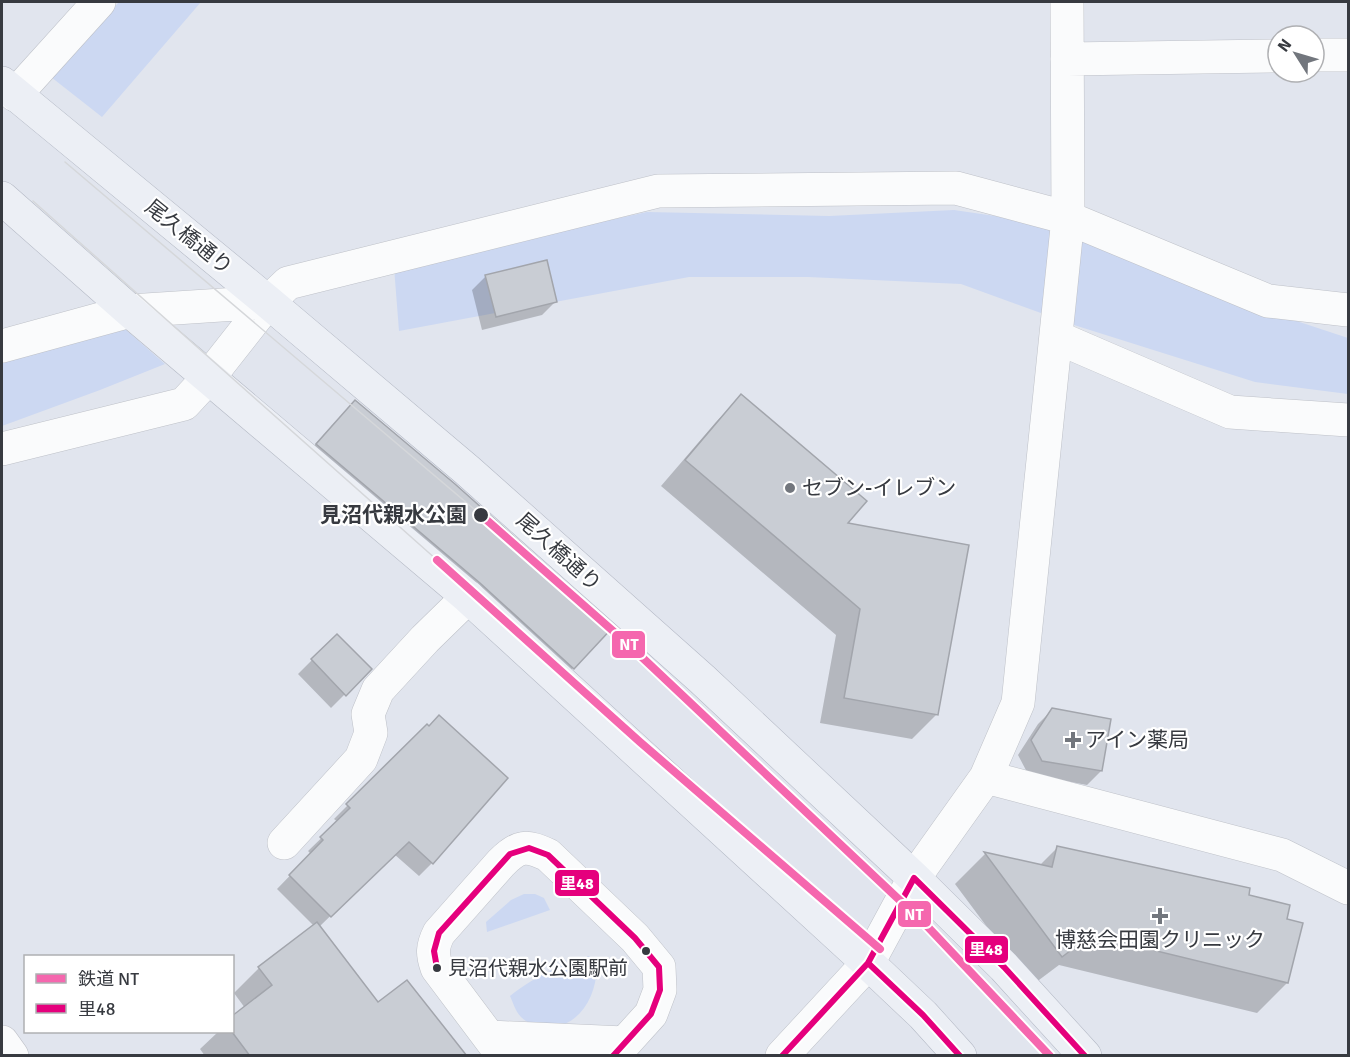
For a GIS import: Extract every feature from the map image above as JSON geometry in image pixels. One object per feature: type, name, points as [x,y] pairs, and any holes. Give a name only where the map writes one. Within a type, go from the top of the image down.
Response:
[{"type":"main road","name":"尾久橋通り","points":[[8,89],[268,302],[466,470],[693,671],[914,878],[1004,967],[1085,1056]]},
{"type":"main road","points":[[2,198],[130,311],[468,597],[868,963],[923,1015],[960,1056]]},
{"type":"street","points":[[8,89],[99,2]]},
{"type":"street","points":[[782,1056],[868,963],[914,878],[986,777],[1018,703],[1068,218],[1067,2]]},
{"type":"street","points":[[1326,56],[1348,55]]},
{"type":"street","points":[[1067,59],[1266,56]]},
{"type":"street","points":[[2,449],[184,404],[210,377],[268,302],[288,283],[658,191],[956,188],[1068,218],[1268,302],[1348,310]]},
{"type":"street","points":[[2,346],[130,311],[268,302]]},
{"type":"street","points":[[1056,337],[1230,412],[1348,420]]},
{"type":"street","points":[[284,843],[361,759],[371,733],[368,714],[378,690],[468,597]]},
{"type":"street","points":[[986,777],[1282,855],[1348,888]]},
{"type":"street","points":[[523,847],[533,848],[548,855],[635,938],[660,967],[660,990],[651,1014],[619,1049],[497,1046],[437,968],[432,956],[433,946],[439,933],[510,854],[523,847]]},
{"type":"street","points":[[2,1042],[12,1056]]},
{"type":"shaded area","points":[[119,2],[201,2],[102,117],[51,77]]},
{"type":"shaded area","points":[[954,210],[995,216],[1082,236],[1263,310],[1348,338],[1348,394],[1255,382],[1074,325],[961,284],[808,277],[689,277],[399,331],[394,267],[647,212],[829,216]]},
{"type":"shaded area","points":[[125,329],[165,364],[2,426],[2,360]]},
{"type":"shaded area","points":[[524,894],[535,894],[544,898],[550,910],[487,932],[486,922],[511,900]]},
{"type":"shaded area","points":[[589,956],[596,961],[594,986],[584,1008],[576,1017],[555,1027],[530,1023],[519,1015],[510,996],[548,972]]},
{"type":"building","points":[[547,260],[557,302],[496,317],[485,275]]},
{"type":"building","points":[[741,394],[867,501],[848,523],[969,545],[938,715],[844,698],[860,609],[685,460]]},
{"type":"building","points":[[355,400],[455,484],[614,626],[574,669],[480,583],[316,444]]},
{"type":"building","points":[[337,634],[372,669],[346,696],[311,659]]},
{"type":"building","points":[[1052,708],[1111,719],[1102,771],[1042,761],[1031,740]]},
{"type":"building","points":[[439,715],[508,778],[433,864],[409,842],[331,917],[289,875],[323,840],[320,837],[350,808],[346,804]]},
{"type":"building","points":[[1057,846],[1250,888],[1249,895],[1290,905],[1287,919],[1303,923],[1288,983],[1091,935],[1062,957],[984,852],[1052,867]]},
{"type":"building","points":[[317,922],[378,1002],[407,980],[467,1056],[250,1056],[233,1033],[234,1014],[272,985],[258,967]]},
{"type":"tram line","points":[[65,162],[481,515]]},
{"type":"tram line","points":[[33,201],[437,560]]},
{"type":"rail line","name":"NT","points":[[481,515],[629,645],[926,925],[1050,1056]]},
{"type":"rail line","name":"NT","points":[[437,560],[640,742],[880,949]]},
{"type":"transit line","name":"里48","points":[[437,968],[434,951],[439,933],[510,854],[529,848],[548,855],[635,938],[659,967],[660,990],[651,1014],[613,1056]]},
{"type":"transit line","name":"里48","points":[[782,1056],[868,963],[914,878],[1004,967],[1085,1056]]},
{"type":"transit line","name":"里48","points":[[868,963],[923,1015],[960,1056]]},
{"type":"place","name":"セブン-イレブン","points":[[790,488]]},
{"type":"place","name":"見沼代親水公園","points":[[481,515]]},
{"type":"place","name":"アイン薬局","points":[[1073,740]]},
{"type":"place","name":"博慈会田園クリニック","points":[[1160,916]]},
{"type":"place","name":"見沼代親水公園駅前","points":[[437,968]]}]
